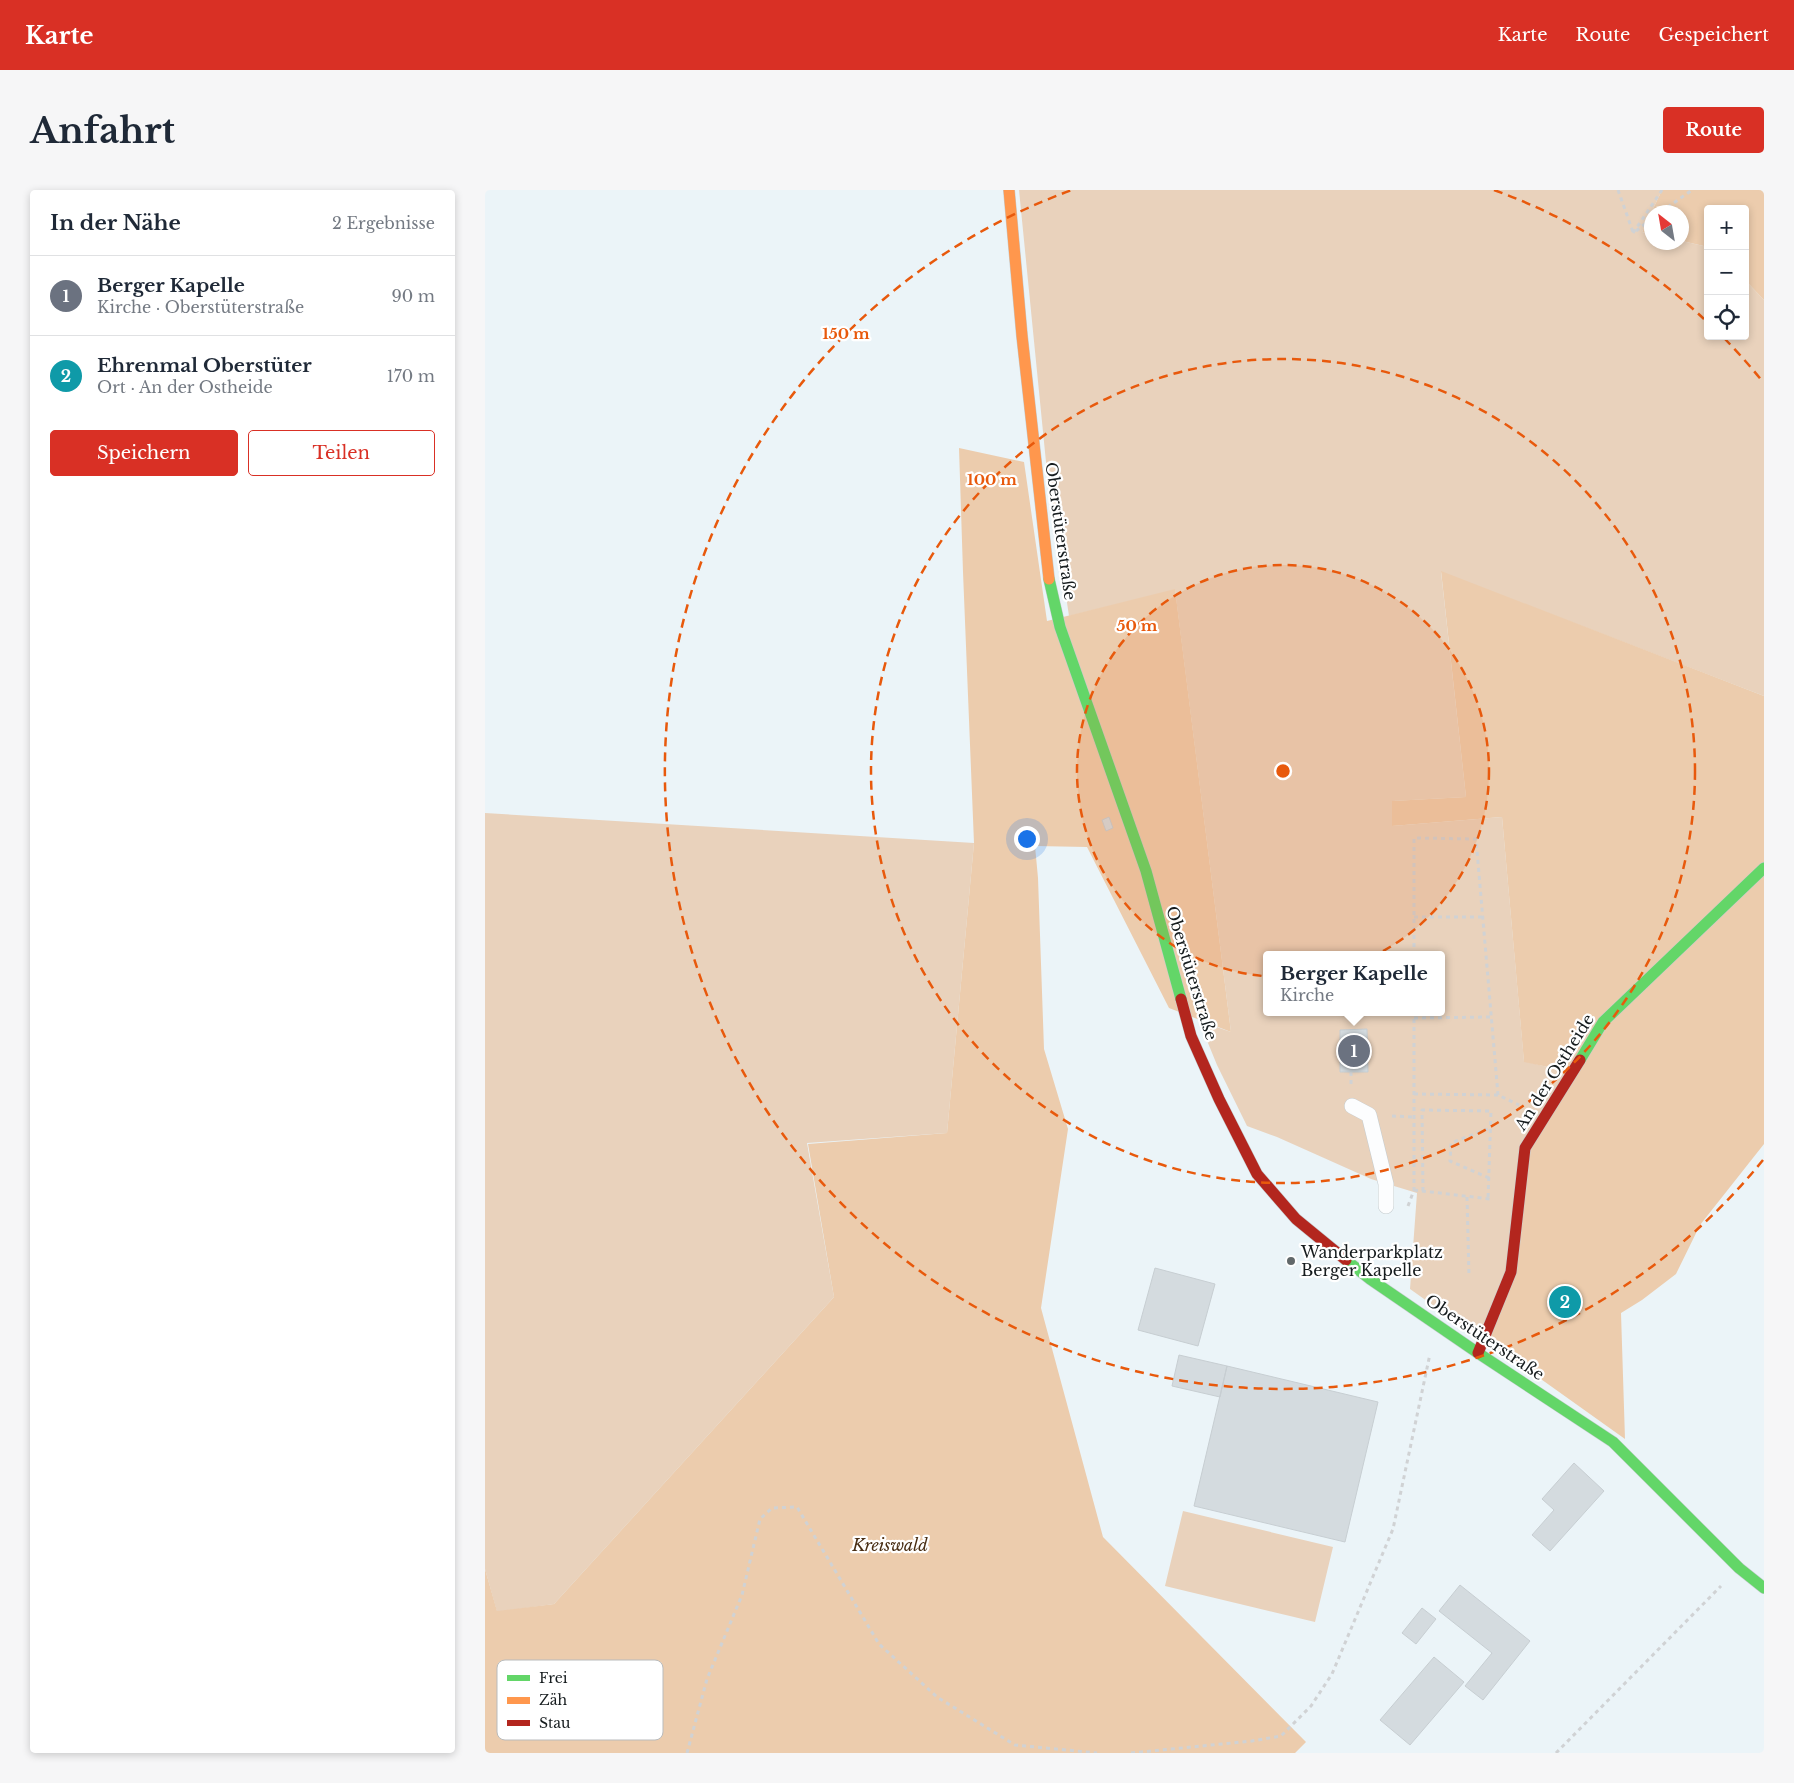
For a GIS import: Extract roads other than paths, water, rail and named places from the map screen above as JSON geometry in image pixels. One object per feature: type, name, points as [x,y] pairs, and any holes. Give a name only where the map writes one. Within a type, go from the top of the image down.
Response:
[{"type":"street","name":"Oberstüterstraße","points":[[1009,190],[1022,336],[1050,586],[1060,627],[1146,871],[1191,1036],[1219,1099],[1257,1174],[1296,1218],[1370,1279],[1613,1442],[1739,1568],[1764,1588]]},
{"type":"street","name":"An der Ostheide","points":[[1478,1353],[1511,1272],[1525,1148],[1603,1022],[1764,868]]},
{"type":"lane","points":[[1351,1106],[1369,1115],[1386,1184],[1386,1206]]},
{"type":"place","name":"Berger Kapelle","points":[[1354,1051]]},
{"type":"place","name":"Wanderparkplatz Berger Kapelle","points":[[1291,1261]]},
{"type":"place","name":"Ehrenmal Oberstüter","points":[[1565,1302]]},
{"type":"park label","name":"Kreiswald","points":[[890,1545]]}]
